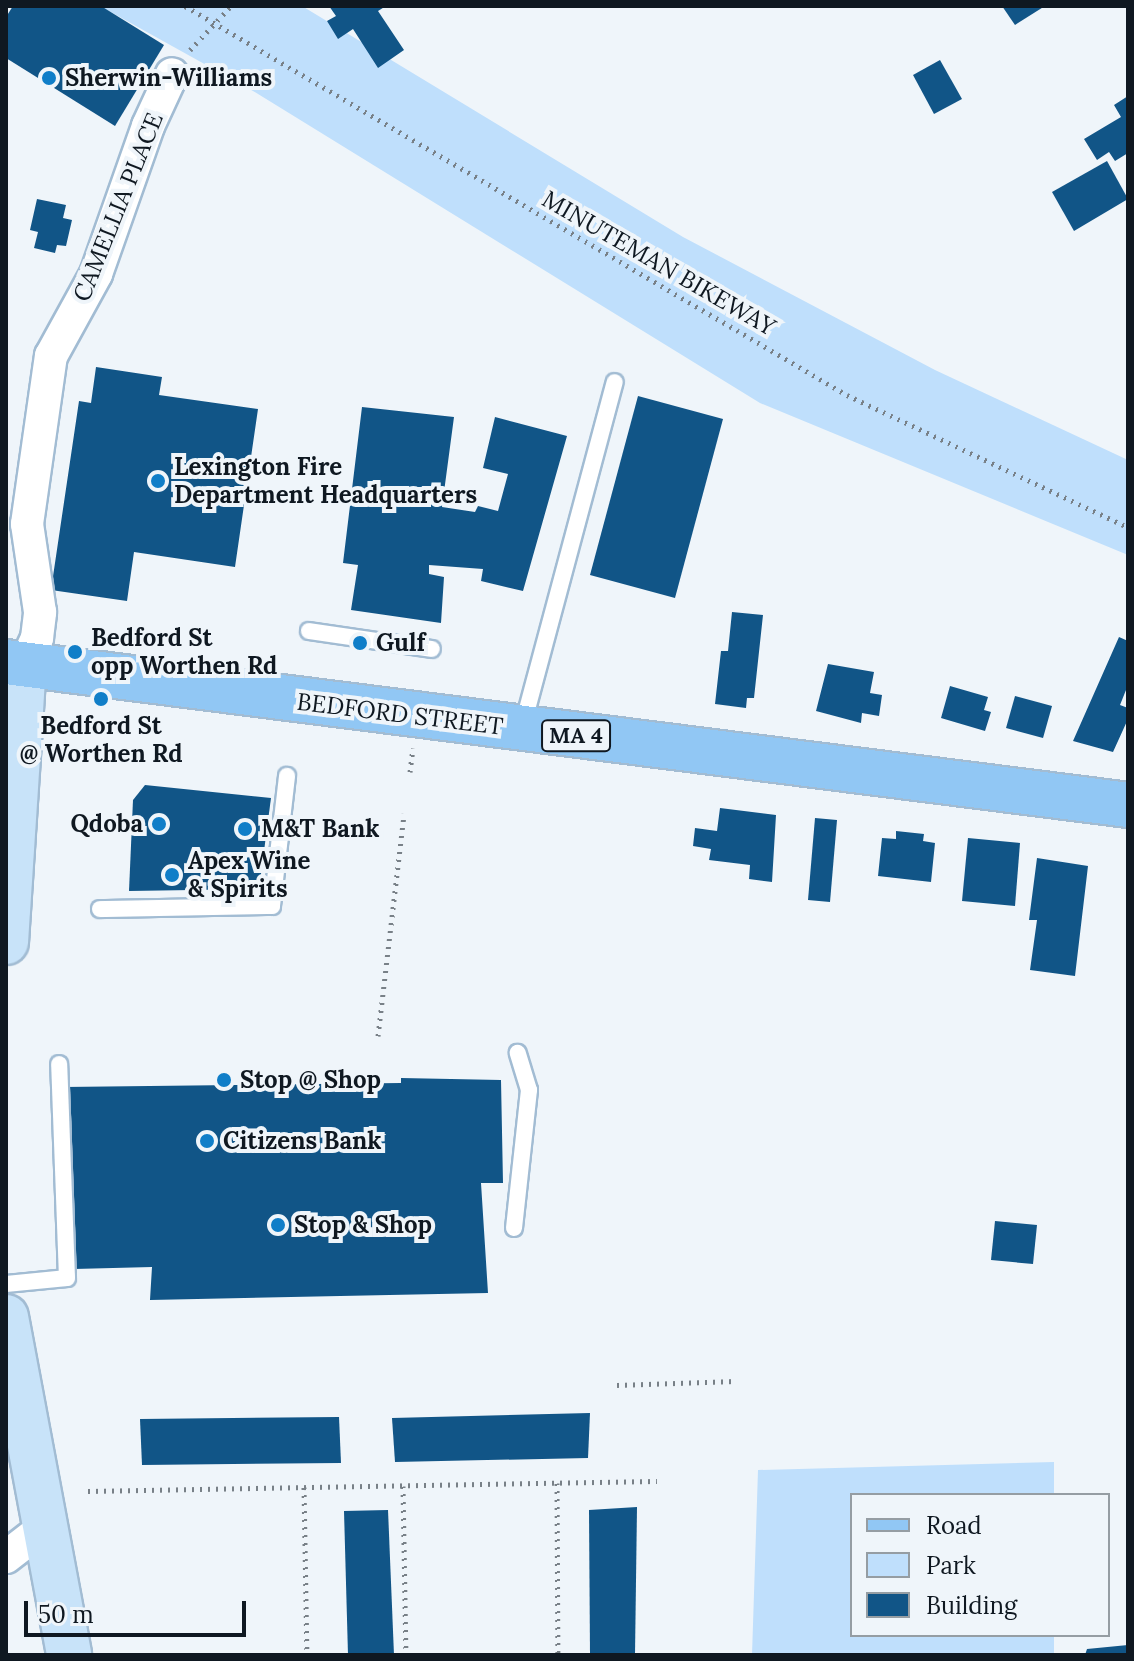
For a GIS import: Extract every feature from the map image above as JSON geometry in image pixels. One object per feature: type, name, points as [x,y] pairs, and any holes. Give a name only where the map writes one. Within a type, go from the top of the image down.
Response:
[{"type":"main road","name":"BEDFORD STREET","points":[[15,664],[1128,805]]},
{"type":"main road","points":[[6,942],[15,664]]},
{"type":"main road","points":[[6,1317],[69,1655]]},
{"type":"street","name":"CAMELLIA PLACE","points":[[15,664],[37,638],[40,612],[27,524],[51,356],[96,274],[148,126],[172,74]]},
{"type":"street","points":[[6,1557],[46,1526]]},
{"type":"lane","points":[[521,729],[615,382]]},
{"type":"lane","points":[[309,631],[432,649]]},
{"type":"lane","points":[[100,909],[272,906],[287,776]]},
{"type":"lane","points":[[514,1228],[529,1090],[518,1053]]},
{"type":"lane","points":[[6,1284],[67,1278],[59,1064]]},
{"type":"path","name":"MINUTEMAN BIKEWAY","points":[[185,6],[847,395],[1128,527]]},
{"type":"path","points":[[172,74],[211,21],[231,6]]},
{"type":"path","points":[[410,772],[414,743]]},
{"type":"path","points":[[378,1036],[404,814]]},
{"type":"path","points":[[617,1385],[736,1381]]},
{"type":"path","points":[[88,1491],[657,1481]]},
{"type":"path","points":[[557,1483],[558,1655]]},
{"type":"path","points":[[403,1486],[406,1655]]},
{"type":"path","points":[[304,1487],[307,1655]]},
{"type":"green space","points":[[100,6],[302,6],[683,237],[935,370],[1128,460],[1128,555],[760,403],[253,91]]},
{"type":"green space","points":[[1054,1462],[1054,1493],[850,1493],[850,1637],[1054,1637],[1054,1655],[752,1655],[758,1470]]},
{"type":"building","points":[[13,6],[101,6],[164,45],[115,126],[6,58],[6,17]]},
{"type":"building","points":[[329,6],[386,6],[378,11],[404,50],[378,68],[353,29],[338,39],[327,21],[336,16]]},
{"type":"building","points":[[1002,6],[1045,6],[1015,25]]},
{"type":"building","points":[[940,60],[962,99],[934,114],[913,75]]},
{"type":"building","points":[[1128,96],[1128,153],[1115,161],[1109,152],[1097,160],[1084,139],[1121,117],[1114,105]]},
{"type":"building","points":[[1107,161],[1128,199],[1074,231],[1052,192]]},
{"type":"building","points":[[37,199],[66,205],[63,218],[72,220],[66,246],[57,245],[55,253],[34,248],[38,232],[30,230]]},
{"type":"building","name":"Lexington Fire Department Headquarters","points":[[96,367],[162,377],[159,395],[258,409],[235,567],[134,552],[127,601],[51,590],[79,401],[91,403]]},
{"type":"building","points":[[638,396],[723,419],[675,598],[590,575]]},
{"type":"building","points":[[362,407],[454,417],[442,507],[475,512],[478,506],[498,511],[508,474],[483,468],[495,417],[567,436],[523,591],[481,581],[483,569],[429,565],[429,574],[444,577],[441,623],[351,610],[358,565],[343,563]]},
{"type":"building","points":[[732,612],[763,615],[754,698],[747,698],[746,708],[715,704],[721,651],[728,651]]},
{"type":"building","points":[[1119,637],[1128,641],[1128,685],[1120,705],[1128,708],[1128,719],[1113,752],[1073,741]]},
{"type":"building","points":[[828,664],[874,672],[870,693],[882,695],[879,716],[862,713],[861,723],[816,711]]},
{"type":"building","points":[[950,686],[988,697],[984,710],[991,712],[985,731],[941,718]]},
{"type":"building","points":[[1015,696],[1052,706],[1043,738],[1006,728]]},
{"type":"building","points":[[145,785],[271,798],[259,889],[129,891],[133,800]]},
{"type":"building","points":[[720,808],[776,815],[772,882],[749,879],[750,865],[709,860],[711,849],[693,846],[695,828],[717,831]]},
{"type":"building","points":[[815,818],[837,820],[830,902],[808,900]]},
{"type":"building","points":[[896,831],[924,834],[923,841],[935,843],[931,882],[878,876],[882,838],[896,839]]},
{"type":"building","points":[[968,838],[1020,843],[1015,906],[962,901]]},
{"type":"building","points":[[1037,858],[1088,866],[1075,976],[1030,970],[1037,920],[1029,920]]},
{"type":"building","name":"Stop & Shop","points":[[401,1078],[501,1080],[503,1183],[481,1183],[488,1293],[150,1300],[152,1267],[74,1269],[71,1113],[65,1114],[64,1087],[401,1083]]},
{"type":"building","points":[[995,1221],[1037,1225],[1033,1264],[991,1260]]},
{"type":"building","points":[[590,1413],[588,1458],[395,1462],[392,1418]]},
{"type":"building","points":[[339,1417],[341,1463],[142,1465],[140,1419]]},
{"type":"building","points":[[637,1507],[635,1655],[590,1655],[589,1510]]},
{"type":"building","points":[[388,1510],[394,1655],[348,1655],[344,1511]]},
{"type":"building","points":[[1128,1645],[1128,1655],[1085,1655],[1087,1649]]},
{"type":"place","name":"Sherwin-Williams","points":[[49,78]]},
{"type":"place","name":"Lexington Fire Department Headquarters","points":[[158,481]]},
{"type":"place","name":"Gulf","points":[[360,643]]},
{"type":"place","name":"Bedford St opp Worthen Rd","points":[[75,652]]},
{"type":"place","name":"Bedford St @ Worthen Rd","points":[[101,699]]},
{"type":"place","name":"Qdoba","points":[[159,824]]},
{"type":"place","name":"M&T Bank","points":[[245,829]]},
{"type":"place","name":"Apex Wine & Spirits","points":[[172,875]]},
{"type":"place","name":"Stop @ Shop","points":[[224,1080]]},
{"type":"place","name":"Citizens Bank","points":[[207,1141]]},
{"type":"place","name":"Stop & Shop","points":[[278,1225]]}]
